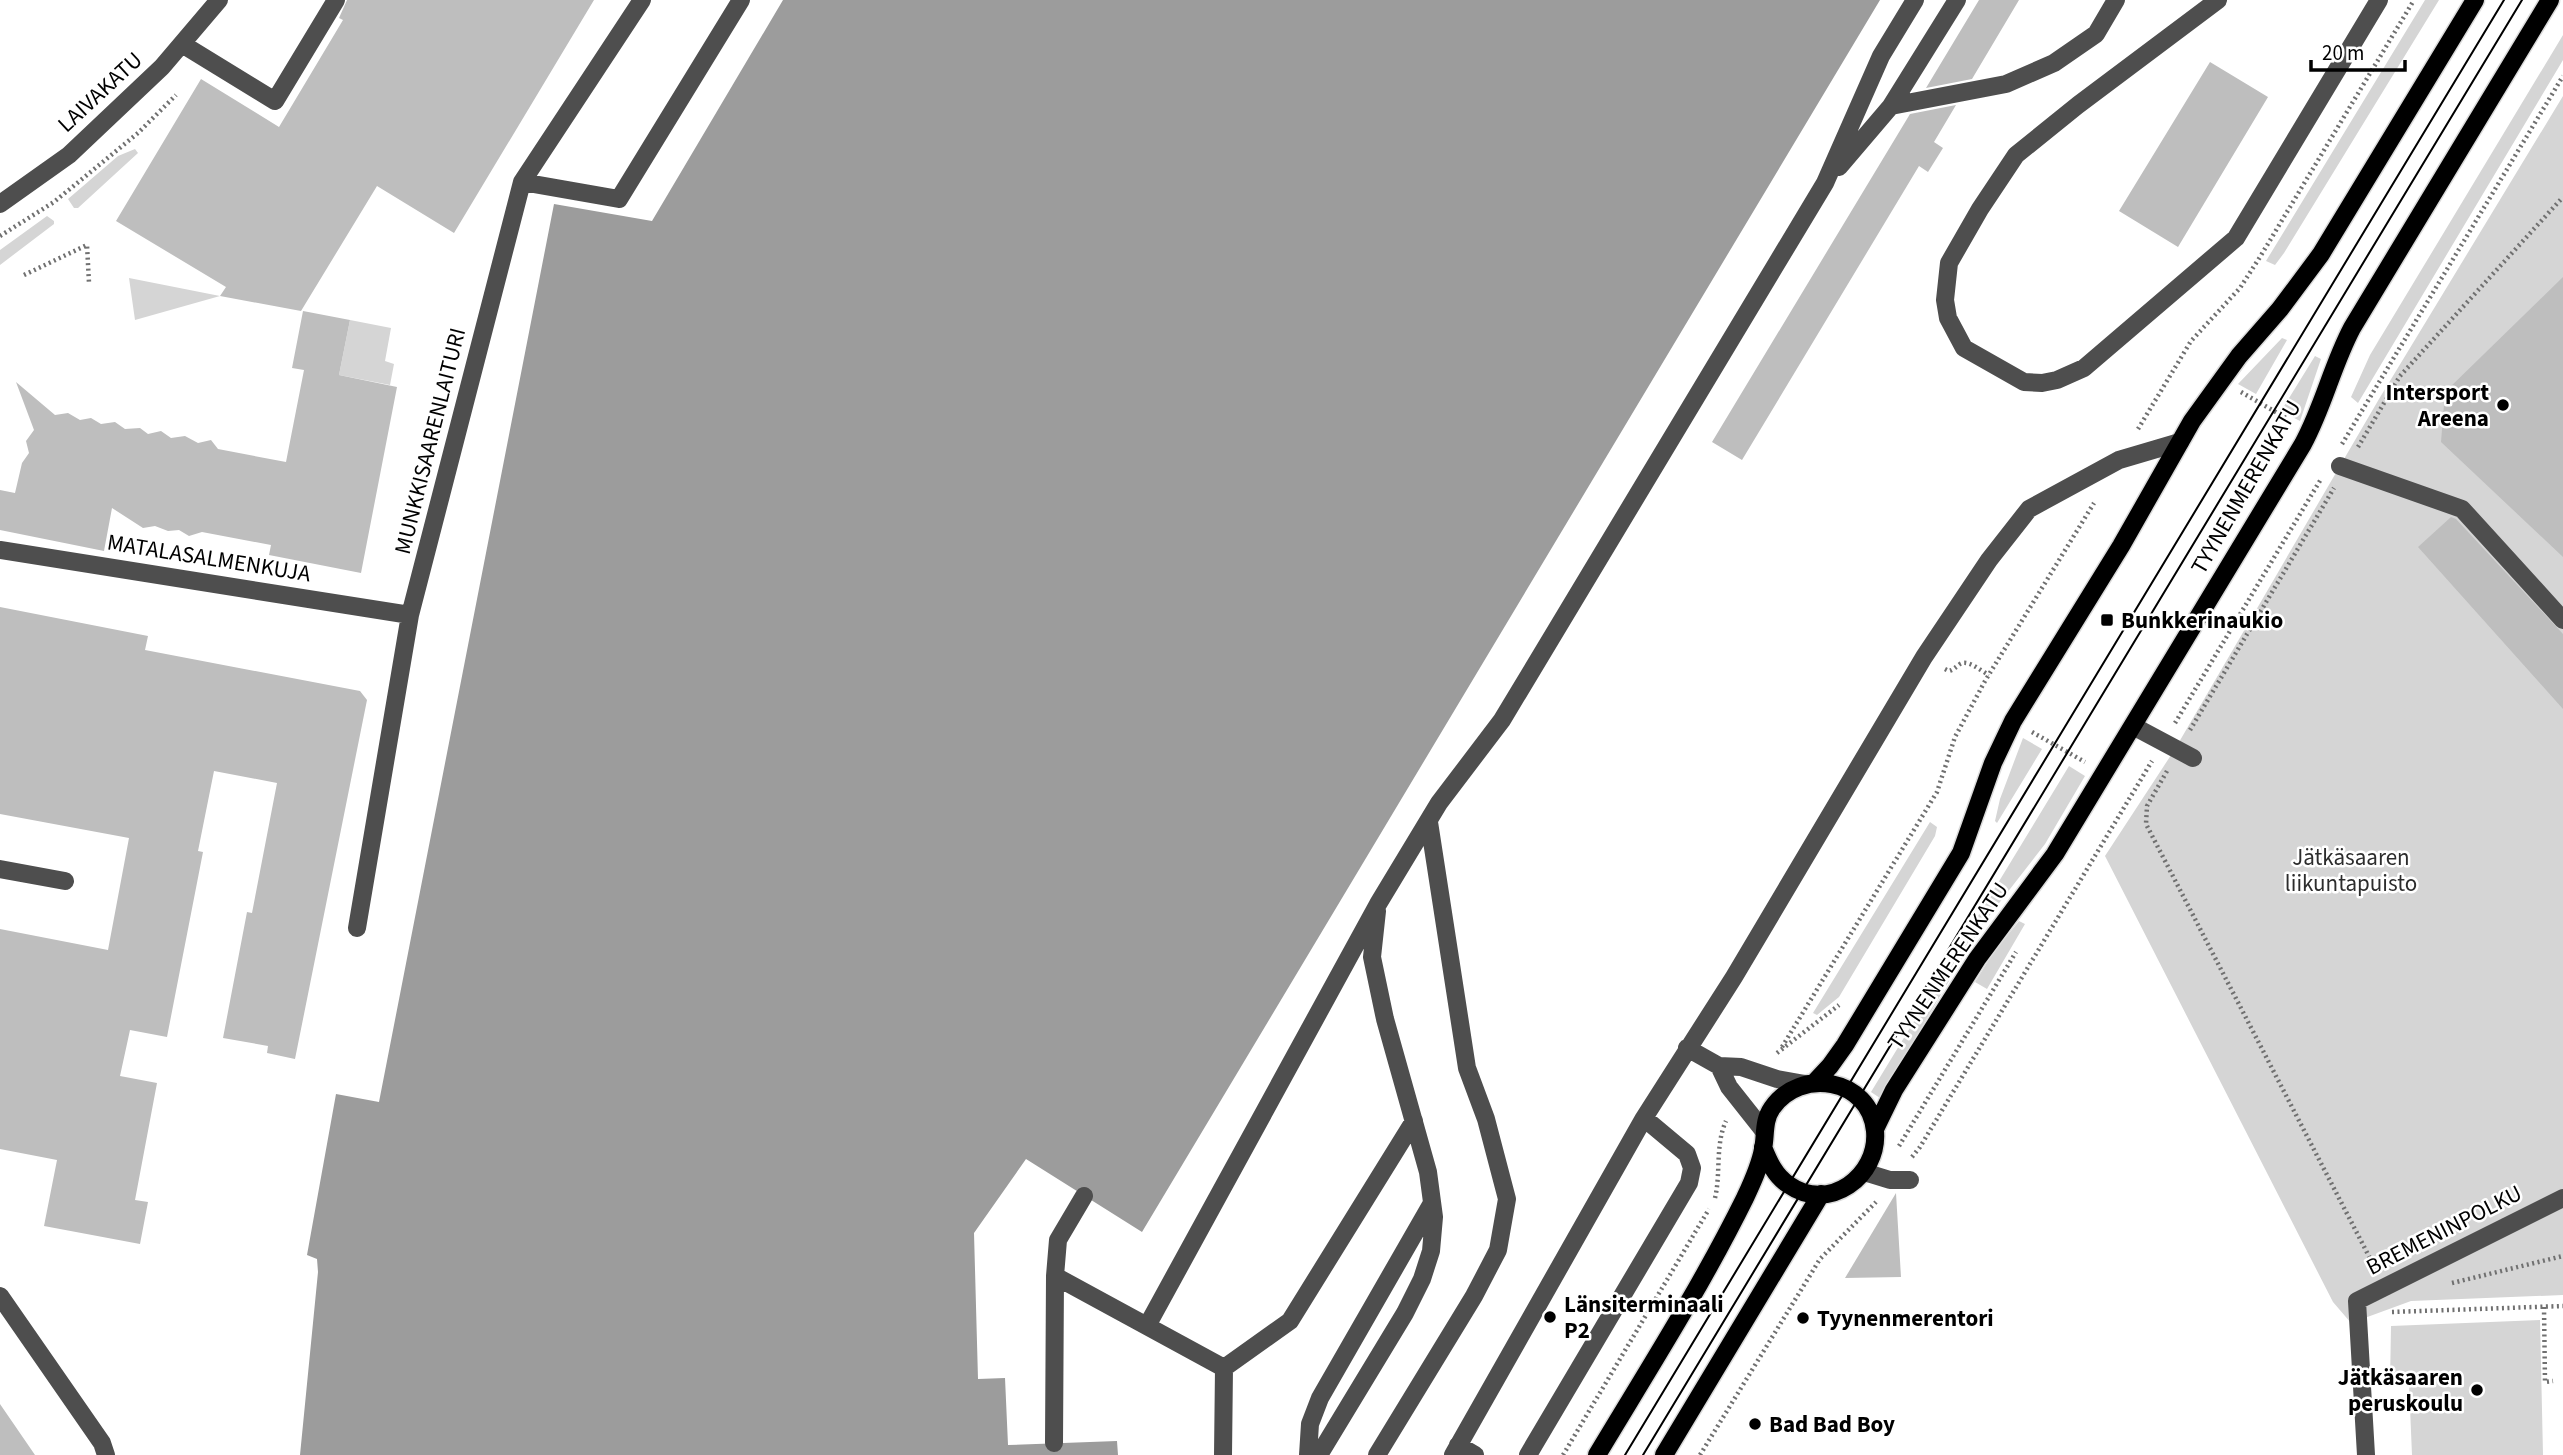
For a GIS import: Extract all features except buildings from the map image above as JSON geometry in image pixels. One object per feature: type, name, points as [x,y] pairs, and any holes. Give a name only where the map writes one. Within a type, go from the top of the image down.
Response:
[{"type":"main road","name":"TYYNENMERENKATU","points":[[1597,1455],[1708,1272],[1750,1187],[1771,1109],[1785,1093],[1810,1083],[1830,1066],[1845,1045],[1961,853],[1993,763],[2013,721],[2121,547],[2180,442],[2221,380],[2321,254],[2475,0]]},
{"type":"main road","name":"TYYNENMERENKATU","points":[[1864,1172],[1875,1148],[1875,1129],[1894,1090],[1977,959],[2055,854],[2133,726],[2310,431],[2320,412],[2335,364],[2353,328],[2550,0]]},
{"type":"main road","points":[[1810,1083],[1831,1083],[1847,1089],[1858,1097],[1869,1112],[1875,1129]]},
{"type":"main road","points":[[1763,1138],[1772,1169],[1788,1185],[1802,1192],[1821,1194],[1840,1191],[1864,1172]]},
{"type":"main road","points":[[1664,1455],[1821,1194]]},
{"type":"street","name":"LAIVAKATU","points":[[0,204],[69,155],[162,67],[219,0]]},
{"type":"street","points":[[182,44],[275,101],[336,0]]},
{"type":"street","name":"MUNKKISAARENLAITURI","points":[[357,928],[410,615],[522,182],[642,0]]},
{"type":"street","points":[[522,182],[619,199],[741,0]]},
{"type":"street","points":[[1147,1326],[1378,904],[1439,803],[1502,720],[1825,183],[1881,56],[1915,0]]},
{"type":"street","points":[[1825,183],[1891,106],[1957,0]]},
{"type":"street","points":[[1891,106],[2006,84],[2054,63],[2096,34],[2116,0]]},
{"type":"street","points":[[2218,0],[2016,155],[1949,263],[1945,300],[1948,318],[1964,348],[2024,382],[2057,380],[2084,368],[2236,238],[2379,0]]},
{"type":"street","points":[[1475,1455],[1455,1450],[1644,1118],[1755,942],[1924,657],[1989,560],[2029,509],[2119,460],[2180,442]]},
{"type":"street","points":[[2337,464],[2462,509],[2563,620]]},
{"type":"street","name":"MATALASALMENKUJA","points":[[0,550],[410,615]]},
{"type":"street","points":[[2133,726],[2178,750]]},
{"type":"street","points":[[1377,1455],[1474,1296],[1498,1250],[1507,1199],[1486,1119],[1467,1068],[1429,822]]},
{"type":"street","points":[[0,869],[65,881]]},
{"type":"street","points":[[1320,1455],[1405,1313],[1422,1279],[1431,1251],[1434,1217],[1429,1172],[1385,1019],[1373,957],[1378,904]]},
{"type":"street","points":[[1688,1048],[1719,1066],[1741,1067],[1777,1079],[1810,1083]]},
{"type":"street","points":[[1719,1066],[1729,1087],[1763,1138]]},
{"type":"street","points":[[1528,1455],[1689,1183],[1692,1168],[1688,1154],[1644,1118]]},
{"type":"street","points":[[1224,1368],[1290,1321],[1414,1121]]},
{"type":"street","points":[[1864,1172],[1890,1180],[1910,1180]]},
{"type":"street","points":[[1054,1443],[1055,1276],[1058,1240],[1084,1196]]},
{"type":"street","name":"BREMENINPOLKU","points":[[2358,1313],[2357,1301],[2563,1198]]},
{"type":"street","points":[[1308,1455],[1310,1424],[1320,1398],[1432,1203]]},
{"type":"street","points":[[1055,1276],[1224,1368]]},
{"type":"street","points":[[0,1296],[102,1443],[106,1455]]},
{"type":"street","points":[[2358,1313],[2366,1455]]},
{"type":"street","points":[[1223,1455],[1224,1368]]},
{"type":"path","points":[[2119,460],[2191,341],[2240,288],[2260,257],[2414,0]]},
{"type":"path","points":[[2391,1284],[2381,1278],[2146,824],[2147,806],[2337,464],[2563,76]]},
{"type":"path","points":[[1700,1455],[1819,1259],[1869,1210],[1890,1180],[1920,1147],[2135,790],[2178,750],[2337,464],[2400,376],[2563,197]]},
{"type":"path","points":[[24,275],[87,244],[89,283]]},
{"type":"path","points":[[2221,380],[2310,431]]},
{"type":"path","points":[[1780,1050],[1937,792],[1955,737],[2098,497]]},
{"type":"path","points":[[1924,657],[1949,671],[1966,662],[1989,676]]},
{"type":"path","points":[[2013,721],[2135,790]]},
{"type":"path","points":[[2448,1284],[2563,1256]]},
{"type":"path","points":[[2358,1313],[2563,1306]]},
{"type":"path","points":[[2543,1307],[2545,1382],[2553,1381]]},
{"type":"green space","points":[[2425,0],[2439,0],[2284,253],[2275,265],[2266,261]]},
{"type":"green space","points":[[2563,35],[2563,60],[2358,403],[2351,397],[2370,355]]},
{"type":"green space","name":"Jätkäsaaren liikuntapuisto","points":[[2563,96],[2563,1295],[2411,1301],[2351,1323],[2333,1302],[2105,856],[2175,749],[2379,399]]},
{"type":"green space","points":[[135,149],[138,153],[78,208],[74,208],[68,199],[118,156]]},
{"type":"green space","points":[[47,216],[54,224],[0,265],[0,250]]},
{"type":"green space","points":[[129,278],[220,296],[135,320]]},
{"type":"green space","points":[[350,320],[391,328],[385,361],[394,364],[390,385],[339,375]]},
{"type":"green space","points":[[2282,338],[2287,340],[2256,394],[2238,384]]},
{"type":"green space","points":[[2315,356],[2321,359],[2300,421],[2281,411]]},
{"type":"green space","points":[[2023,738],[2042,749],[1997,823],[1995,821],[2000,799]]},
{"type":"green space","points":[[2069,766],[2085,776],[2045,844],[1982,925],[1880,1098],[1871,1092]]},
{"type":"green space","points":[[1930,822],[1937,827],[1935,836],[1839,997],[1817,1015],[1813,1013]]},
{"type":"green space","points":[[2019,921],[2025,924],[1987,989],[1975,982],[1993,953]]},
{"type":"green space","name":"Jätkäsaaren peruskoulu","points":[[2540,1320],[2543,1455],[2412,1455],[2409,1384],[2390,1383],[2391,1326]]},
{"type":"shaded area","points":[[783,0],[1880,0],[1142,1232],[1026,1159],[974,1233],[978,1379],[1005,1378],[1008,1445],[1117,1441],[1118,1455],[300,1455],[318,1272],[317,1259],[307,1255],[336,1094],[379,1102],[554,204],[652,221]]},
{"type":"tram line","points":[[1625,1455],[2504,0]]},
{"type":"tram line","points":[[1643,1455],[2522,0]]},
{"type":"place","name":"Intersport Areena","points":[[2503,405]]},
{"type":"place","name":"Bunkkerinaukio","points":[[2107,620]]},
{"type":"place","name":"Länsiterminaali P2","points":[[1550,1317]]},
{"type":"place","name":"Tyynenmerentori","points":[[1803,1318]]},
{"type":"place","name":"Jätkäsaaren peruskoulu","points":[[2477,1390]]},
{"type":"place","name":"Bad Bad Boy","points":[[1755,1424]]}]
